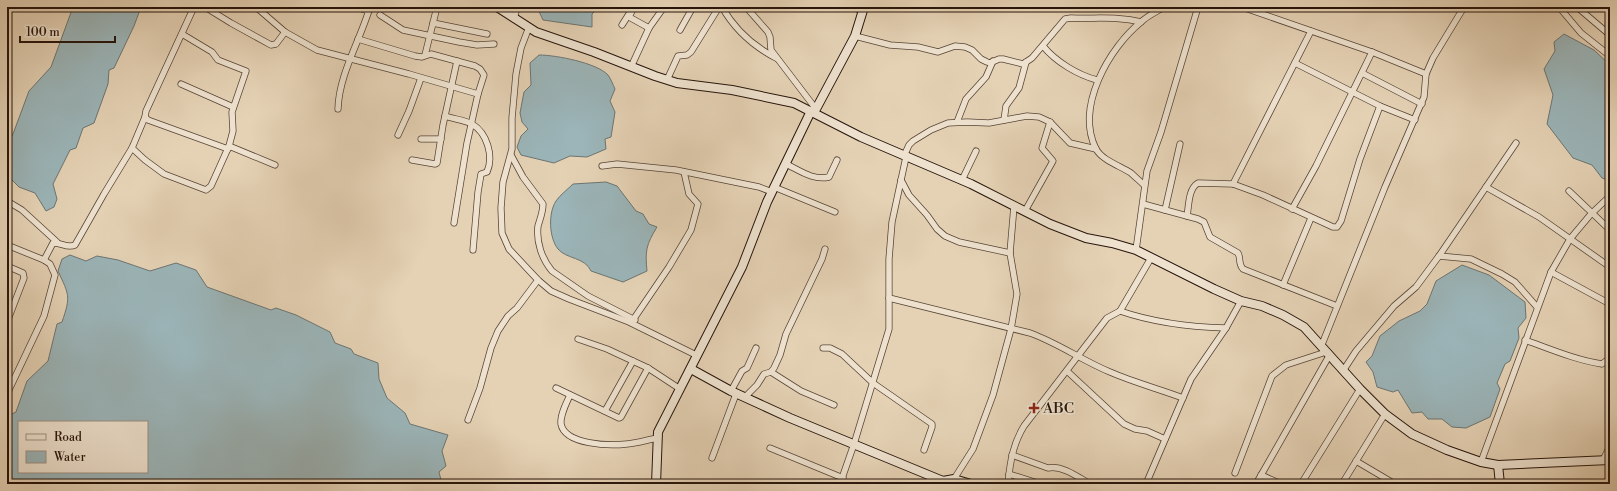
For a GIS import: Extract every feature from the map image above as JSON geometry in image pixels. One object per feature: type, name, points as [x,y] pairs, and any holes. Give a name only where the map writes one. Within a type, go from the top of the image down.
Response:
[{"type":"street","points":[[7,201],[22,210],[57,242],[69,247],[75,245],[132,148],[146,111],[194,7]]},
{"type":"street","points":[[205,7],[271,45],[276,44],[285,32]]},
{"type":"street","points":[[256,7],[285,32],[317,50],[351,58],[478,94]]},
{"type":"street","points":[[338,109],[338,96],[369,9],[354,7]]},
{"type":"street","points":[[425,55],[437,7]]},
{"type":"street","points":[[497,7],[536,32],[667,80],[677,83],[777,98],[814,110]]},
{"type":"street","points":[[514,19],[517,7]]},
{"type":"street","points":[[622,25],[634,7]]},
{"type":"street","points":[[631,67],[649,28],[664,7]]},
{"type":"street","points":[[680,30],[693,7]]},
{"type":"street","points":[[667,80],[678,56],[687,55],[691,52],[719,7]]},
{"type":"street","points":[[722,7],[728,19],[758,49],[778,59]]},
{"type":"street","points":[[746,7],[768,32],[771,50],[814,110],[831,123],[905,157],[962,180],[1068,232],[1136,250],[1214,290],[1241,301],[1262,306],[1283,315],[1304,328],[1385,414],[1412,434],[1446,450],[1481,462],[1498,465],[1607,460],[1610,446]]},
{"type":"street","points":[[656,484],[658,432],[742,267],[773,189],[855,36],[864,9],[851,7]]},
{"type":"street","points":[[1096,149],[1089,123],[1098,80],[1110,57],[1141,22],[1164,7]]},
{"type":"street","points":[[1136,250],[1147,171],[1161,132],[1198,7]]},
{"type":"street","points":[[1242,7],[1258,9],[1311,31],[1372,52],[1426,74]]},
{"type":"street","points":[[1256,484],[1325,352],[1337,306],[1422,104],[1425,92],[1426,74],[1433,58],[1464,7]]},
{"type":"street","points":[[1558,7],[1581,33],[1610,56]]},
{"type":"street","points":[[1577,7],[1610,35]]},
{"type":"street","points":[[629,14],[629,17],[649,28]]},
{"type":"street","points":[[380,15],[402,30],[477,45],[494,44]]},
{"type":"street","points":[[855,36],[890,45],[918,47],[938,52],[955,46],[966,47],[987,62],[1003,59],[1023,64],[1043,46],[1065,19],[1128,19],[1141,22]]},
{"type":"street","points":[[433,23],[487,34]]},
{"type":"street","points":[[529,27],[521,48],[516,74],[512,118],[511,155],[503,182],[501,208],[502,232],[508,249],[538,280],[551,291],[569,299],[632,321]]},
{"type":"street","points":[[1233,184],[1311,31]]},
{"type":"street","points":[[132,148],[164,174],[206,190],[211,186],[229,148],[233,131],[231,116],[246,71],[218,60],[212,52],[182,34]]},
{"type":"street","points":[[358,40],[415,56],[422,57],[431,54],[476,66],[483,72],[484,75],[478,94],[454,223]]},
{"type":"street","points":[[1043,46],[1048,53],[1063,63],[1084,75],[1098,80]]},
{"type":"street","points":[[1292,210],[1316,166],[1372,52]]},
{"type":"street","points":[[412,160],[435,164],[457,61]]},
{"type":"street","points":[[957,122],[966,99],[986,78],[993,61]]},
{"type":"street","points":[[1004,120],[1006,106],[1020,88],[1026,62]]},
{"type":"street","points":[[1295,63],[1380,106],[1414,120]]},
{"type":"street","points":[[1362,73],[1422,104]]},
{"type":"street","points":[[398,135],[409,111],[421,78]]},
{"type":"street","points":[[181,84],[233,107]]},
{"type":"street","points":[[1187,216],[1191,191],[1198,183],[1233,184],[1263,195],[1292,210],[1333,227],[1337,227],[1339,225],[1360,159],[1380,106]]},
{"type":"street","points":[[445,116],[472,124],[485,136],[489,151],[487,172],[481,174],[478,192],[473,250]]},
{"type":"street","points":[[840,484],[854,444],[889,329],[892,222],[905,157],[909,145],[919,137],[940,126],[957,122],[989,123],[1027,116],[1039,117],[1050,122],[1068,142],[1096,149],[1144,185]]},
{"type":"street","points":[[145,117],[148,120],[275,165]]},
{"type":"street","points":[[1025,212],[1053,161],[1042,148],[1050,122]]},
{"type":"street","points":[[421,139],[440,139]]},
{"type":"street","points":[[1343,371],[1356,351],[1394,306],[1416,287],[1439,256],[1516,143]]},
{"type":"street","points":[[1165,210],[1180,144]]},
{"type":"street","points":[[962,180],[976,151]]},
{"type":"street","points":[[511,155],[523,177],[543,204],[538,228],[538,239],[541,252],[552,271],[588,296],[696,355]]},
{"type":"street","points":[[786,164],[816,178],[823,179],[828,177],[837,160]]},
{"type":"street","points":[[602,166],[617,164],[684,172],[773,189],[836,212]]},
{"type":"street","points":[[632,321],[669,267],[691,230],[695,220],[698,204],[689,194],[684,172]]},
{"type":"street","points":[[901,180],[909,195],[938,229],[946,236],[966,244],[1010,254]]},
{"type":"street","points":[[1486,187],[1539,217],[1610,267]]},
{"type":"street","points":[[1569,191],[1591,214],[1610,230]]},
{"type":"street","points":[[1481,462],[1551,272],[1570,239],[1591,214],[1610,196]]},
{"type":"street","points":[[1143,204],[1204,222],[1210,237],[1238,253],[1240,256],[1240,264],[1243,269],[1337,306]]},
{"type":"street","points":[[954,479],[973,449],[993,395],[1012,329],[1017,294],[1010,254],[1014,206]]},
{"type":"street","points":[[1283,285],[1312,218]]},
{"type":"street","points":[[44,260],[52,244],[57,242]]},
{"type":"street","points":[[7,245],[44,260],[50,264],[55,275],[53,286],[40,325],[7,394]]},
{"type":"street","points":[[745,397],[757,385],[764,374],[771,372],[774,368],[780,355],[788,329],[822,259],[825,249]]},
{"type":"street","points":[[1439,256],[1471,259],[1502,274],[1515,282],[1538,307]]},
{"type":"street","points":[[1008,484],[1012,455],[1017,438],[1024,426],[1107,318],[1120,311],[1151,258]]},
{"type":"street","points":[[7,266],[23,273],[24,278],[7,322]]},
{"type":"street","points":[[1551,272],[1610,304]]},
{"type":"street","points":[[468,420],[480,388],[491,348],[498,331],[508,316],[517,308],[538,280]]},
{"type":"street","points":[[890,298],[1049,339],[1078,357],[1111,373],[1183,398]]},
{"type":"street","points":[[1146,484],[1191,379],[1226,328],[1241,301]]},
{"type":"street","points":[[1120,311],[1139,318],[1162,323],[1192,327],[1226,328]]},
{"type":"street","points":[[578,339],[607,349],[648,368],[680,389]]},
{"type":"street","points":[[1525,340],[1556,352],[1594,363],[1602,364],[1610,358]]},
{"type":"street","points":[[712,458],[733,392],[742,371],[747,368],[756,348]]},
{"type":"street","points":[[823,348],[830,348],[842,354],[873,383],[932,424],[924,450]]},
{"type":"street","points":[[1235,473],[1272,376],[1286,365],[1325,352]]},
{"type":"street","points":[[605,410],[633,361]]},
{"type":"street","points":[[556,388],[621,417],[648,368]]},
{"type":"street","points":[[691,369],[733,392],[790,418],[854,444],[942,483],[954,479],[971,484]]},
{"type":"street","points":[[1067,371],[1088,392],[1106,406],[1120,422],[1165,439]]},
{"type":"street","points":[[771,372],[801,391],[834,405]]},
{"type":"street","points":[[1301,484],[1360,389]]},
{"type":"street","points":[[570,395],[561,418],[561,426],[566,434],[573,438],[586,442],[617,444],[627,444],[657,438]]},
{"type":"street","points":[[1342,484],[1385,414]]},
{"type":"street","points":[[770,448],[843,478]]},
{"type":"street","points":[[1012,455],[1048,468],[1060,468],[1090,484]]},
{"type":"street","points":[[1356,461],[1395,484]]},
{"type":"street","points":[[1498,465],[1500,484]]},
{"type":"street","points":[[1009,474],[1041,484]]},
{"type":"street","points":[[1261,475],[1281,484]]},
{"type":"water","points":[[73,7],[141,7],[134,26],[114,68],[109,70],[108,84],[94,123],[83,128],[76,148],[70,150],[53,184],[57,199],[54,207],[46,211],[35,193],[19,187],[7,175],[7,144],[13,134],[29,91],[51,67]]},
{"type":"water","points":[[537,7],[599,7],[592,14],[592,27],[543,20]]},
{"type":"water","points":[[1564,34],[1594,50],[1610,65],[1610,181],[1602,178],[1592,165],[1573,158],[1547,124],[1553,95],[1544,69],[1555,51],[1554,42]]},
{"type":"water","points":[[539,55],[576,60],[595,67],[608,75],[615,89],[610,101],[615,112],[611,137],[605,139],[606,149],[587,157],[570,156],[554,163],[521,155],[517,147],[521,136],[528,129],[522,122],[520,113],[524,92],[531,85],[530,63]]},
{"type":"water","points":[[606,182],[617,186],[636,211],[643,214],[649,224],[657,227],[647,248],[647,271],[623,282],[591,271],[584,263],[561,252],[555,244],[551,232],[553,206],[564,192],[573,184]]},
{"type":"water","points":[[70,255],[86,261],[97,256],[118,260],[150,271],[176,263],[196,270],[207,287],[271,310],[276,308],[296,315],[330,332],[335,343],[351,349],[354,354],[378,363],[379,379],[387,398],[405,413],[410,424],[448,435],[442,451],[446,466],[439,472],[442,484],[7,484],[7,423],[10,415],[16,412],[27,381],[48,361],[57,324],[62,322],[67,306],[68,296],[65,285],[58,271],[62,259]]},
{"type":"water","points":[[1462,265],[1489,275],[1525,302],[1526,318],[1518,328],[1519,338],[1510,361],[1505,364],[1497,383],[1500,389],[1490,417],[1466,428],[1452,427],[1442,419],[1428,419],[1422,412],[1412,413],[1398,390],[1393,392],[1377,387],[1373,372],[1366,362],[1372,356],[1380,336],[1399,321],[1420,311],[1427,304],[1436,281]]},
{"type":"place","name":"ABC","points":[[1034,408]]}]
